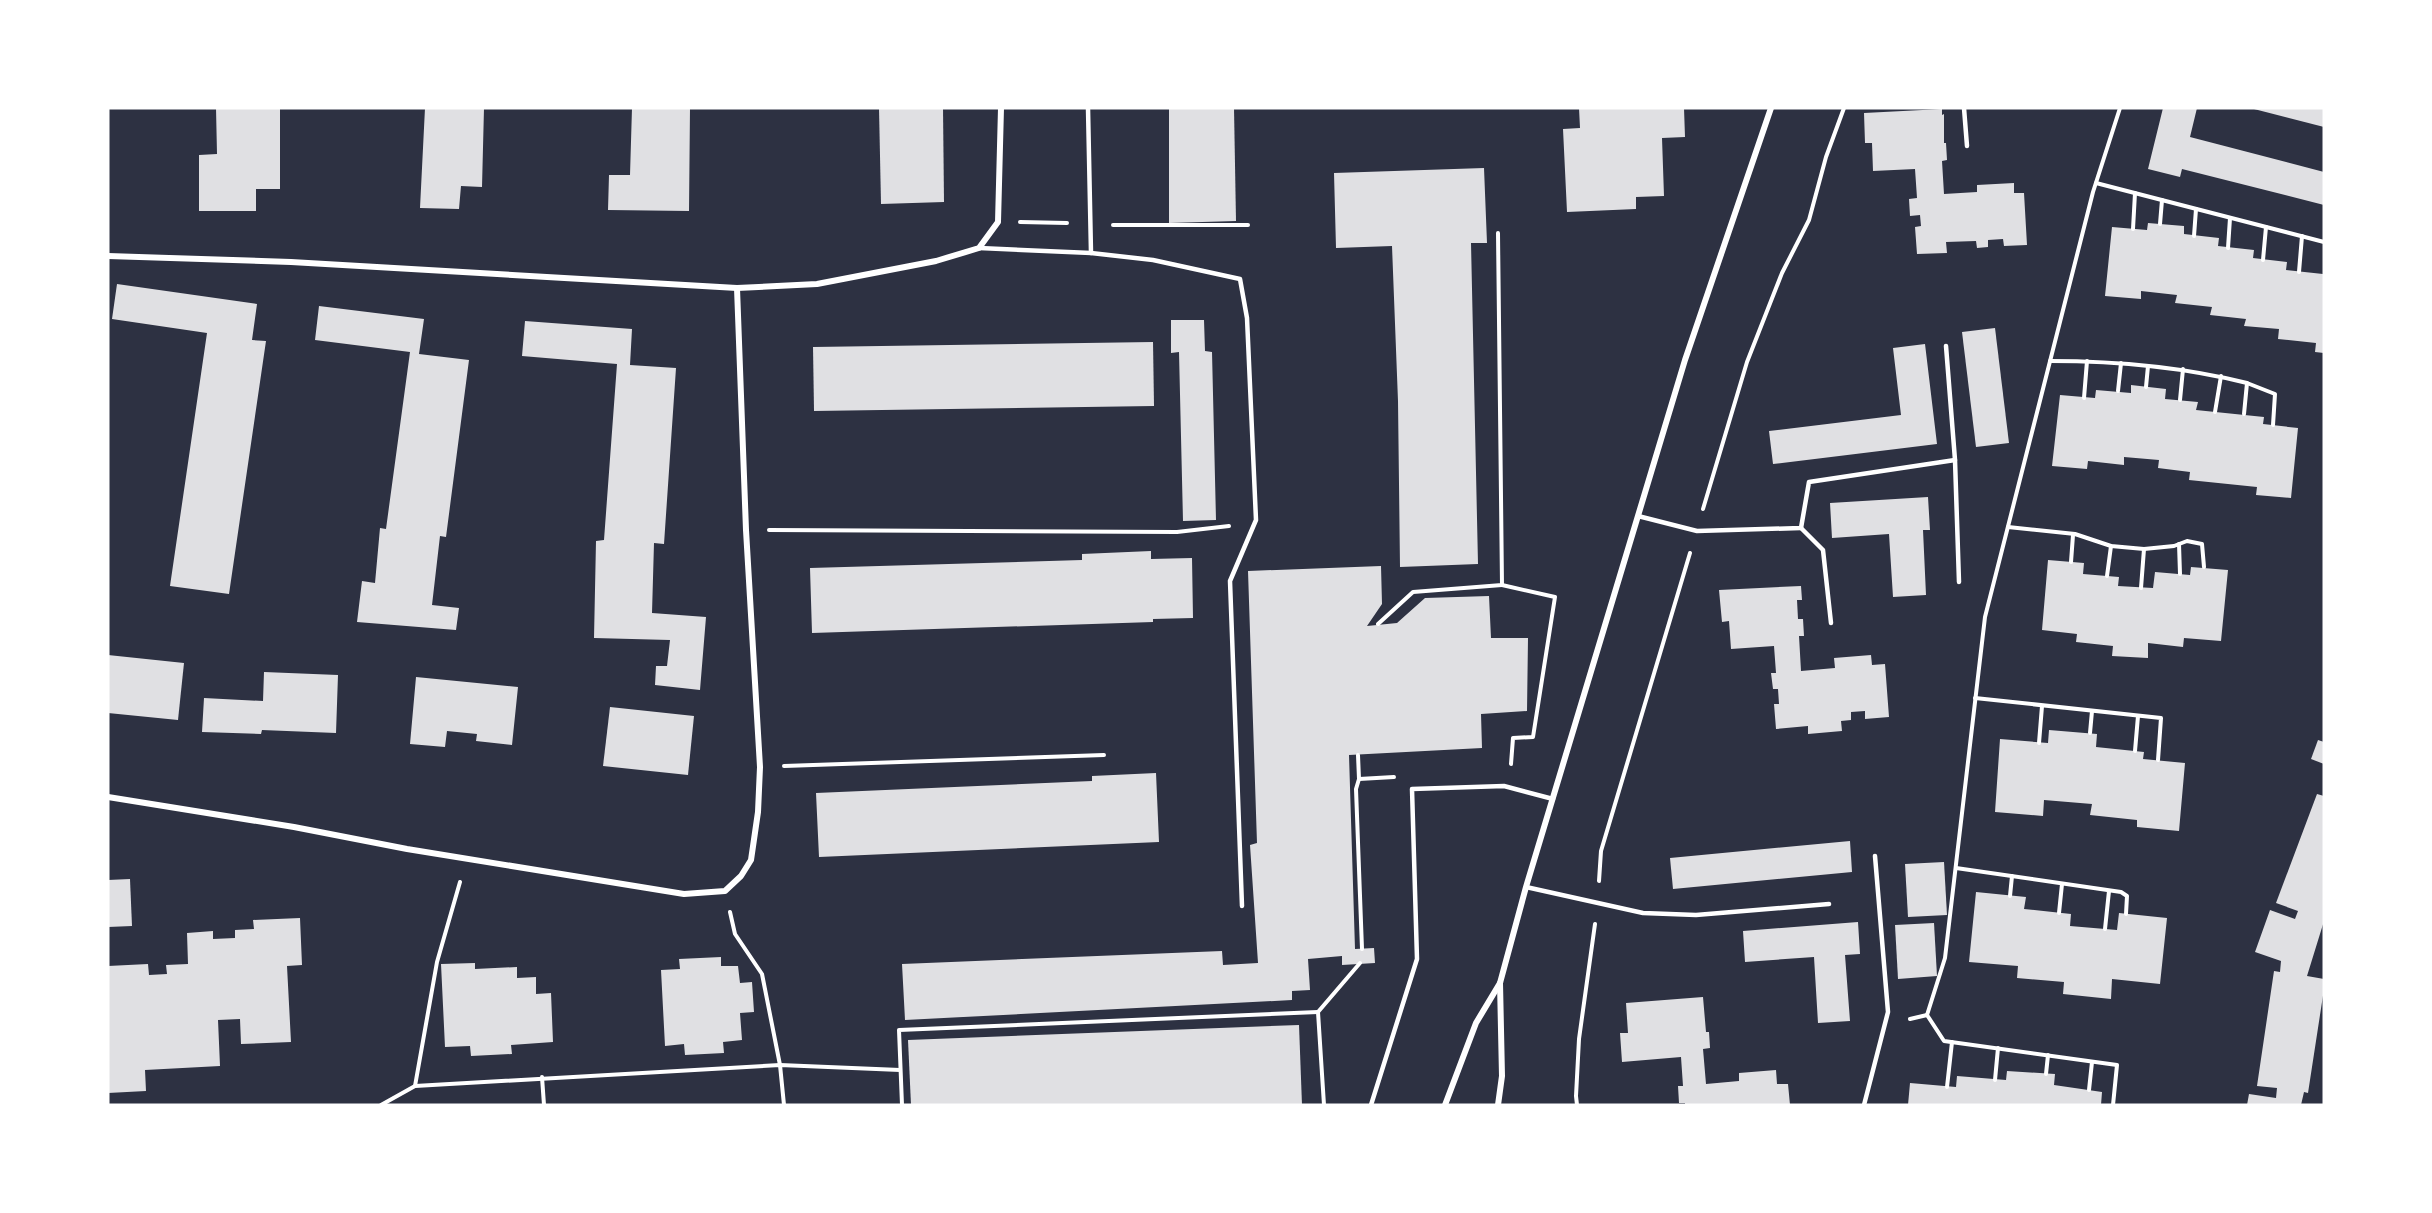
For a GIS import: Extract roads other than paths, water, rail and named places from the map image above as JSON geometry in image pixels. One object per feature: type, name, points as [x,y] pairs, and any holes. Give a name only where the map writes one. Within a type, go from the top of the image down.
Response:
[{"type":"street","points":[[108,256],[291,262],[737,288],[817,284],[936,261],[979,248],[998,222],[1000,108]]},
{"type":"street","points":[[1445,1105],[1476,1023],[1500,983],[1526,887],[1685,360],[1771,108]]},
{"type":"street","points":[[108,797],[684,894],[725,891],[741,876],[751,860],[758,812],[760,767],[746,530],[737,288]]},
{"type":"street","points":[[1498,1105],[1502,1076],[1500,983]]},
{"type":"lane","points":[[1088,108],[1091,253]]},
{"type":"lane","points":[[1965,108],[1967,146]]},
{"type":"lane","points":[[979,248],[1091,253],[1153,260],[1240,279],[1247,318],[1256,520],[1230,581],[1242,906]]},
{"type":"lane","points":[[1946,346],[1955,460],[1959,582]]},
{"type":"lane","points":[[1802,528],[1809,482],[1955,460]]},
{"type":"lane","points":[[1638,516],[1697,531],[1802,528],[1823,550],[1831,623]]},
{"type":"lane","points":[[1371,1105],[1417,959],[1412,789],[1504,786],[1553,799]]},
{"type":"lane","points":[[1864,1105],[1888,1012],[1875,856]]},
{"type":"lane","points":[[1526,887],[1643,913],[1696,915],[1828,904]]}]
